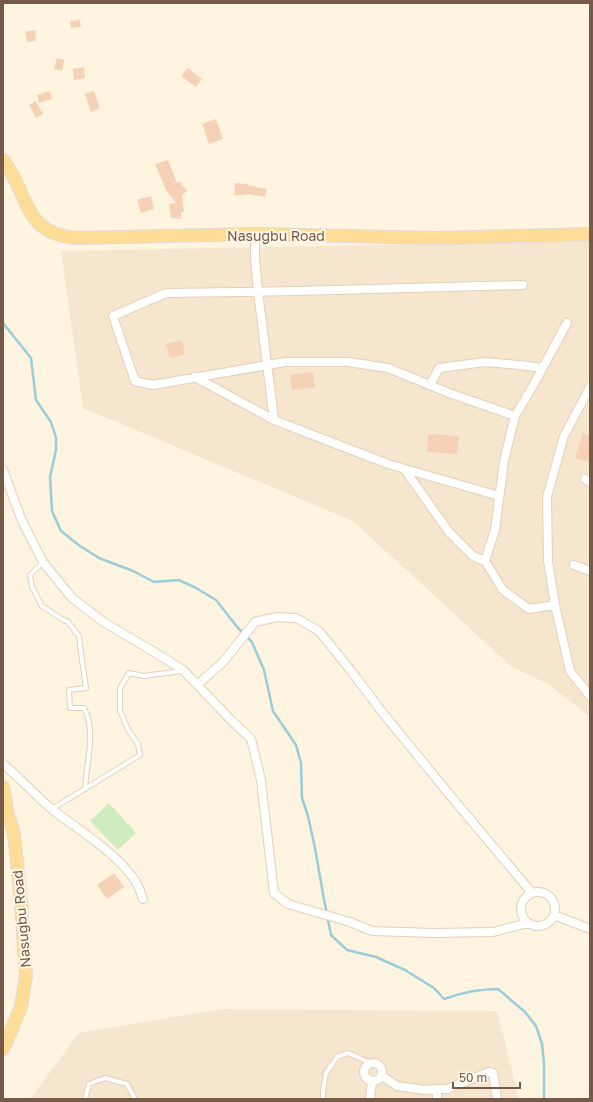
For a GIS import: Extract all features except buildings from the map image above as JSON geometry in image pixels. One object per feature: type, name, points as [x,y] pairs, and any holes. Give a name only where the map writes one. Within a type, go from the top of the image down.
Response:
[{"type":"main road","name":"Nasugbu Road","points":[[3,160],[15,178],[31,215],[37,222],[54,234],[65,237],[255,234],[438,238],[590,234]]},
{"type":"main road","name":"Nasugbu Road","points":[[3,787],[8,815],[14,834],[21,902],[26,976],[21,1007],[3,1049]]},
{"type":"street","points":[[255,234],[258,292],[274,420]]},
{"type":"street","points":[[515,416],[449,393],[388,368],[348,362],[285,362],[153,385],[136,381],[113,316],[166,293],[523,285]]},
{"type":"street","points":[[485,562],[495,530],[504,461],[515,416],[567,323]]},
{"type":"street","points":[[430,385],[439,368],[485,362],[543,368]]},
{"type":"street","points":[[195,377],[274,420],[405,470],[499,496]]},
{"type":"street","points":[[590,387],[564,436],[547,497],[548,561],[570,671],[590,696]]},
{"type":"street","points":[[3,470],[22,521],[43,562],[72,598],[105,623],[183,670],[251,739],[261,780],[274,893],[288,904],[372,930],[433,933],[494,932],[528,923]]},
{"type":"street","points":[[405,470],[448,532],[473,556],[485,562],[503,590],[529,609],[556,605]]},
{"type":"street","points":[[574,565],[590,571]]},
{"type":"street","points":[[197,685],[223,662],[256,622],[277,617],[296,618],[319,631],[448,794],[532,894]]},
{"type":"street","points":[[3,764],[52,809],[94,840],[124,867],[136,883],[143,899]]},
{"type":"street","points":[[532,894],[546,894],[550,897],[555,906],[554,915],[552,920],[545,925],[536,926],[528,923],[522,914],[521,907],[524,899],[532,894]]},
{"type":"street","points":[[554,915],[590,929]]},
{"type":"street","points":[[370,1063],[376,1063],[381,1066],[383,1072],[382,1076],[377,1081],[372,1081],[366,1078],[364,1074],[365,1067],[370,1063]]},
{"type":"street","points":[[382,1076],[397,1086],[425,1090],[447,1089],[488,1072],[493,1073],[497,1099]]},
{"type":"street","points":[[370,1099],[372,1081]]},
{"type":"street","points":[[437,1089],[437,1099]]},
{"type":"lane","points":[[43,562],[30,575],[32,587],[42,606],[68,622],[79,636],[80,653],[86,688],[69,690],[70,708],[84,708],[89,722],[91,744],[85,788]]},
{"type":"lane","points":[[52,809],[140,755],[138,744],[128,730],[120,710],[120,688],[129,673],[144,676],[183,670]]},
{"type":"lane","points":[[323,1099],[326,1073],[336,1057],[348,1053],[370,1063]]},
{"type":"lane","points":[[85,1099],[89,1084],[106,1078],[127,1084],[135,1099]]},
{"type":"shaded area","points":[[590,241],[590,717],[548,684],[512,667],[353,521],[83,408],[61,251]]},
{"type":"shaded area","points":[[221,1009],[497,1011],[519,1099],[30,1099],[79,1033]]},
{"type":"green space","points":[[109,803],[136,833],[118,850],[90,821]]},
{"type":"waterway","points":[[3,323],[31,358],[36,400],[51,422],[56,438],[56,450],[50,477],[52,511],[61,531],[80,546],[99,558],[133,571],[154,582],[179,580],[196,588],[216,600],[238,628],[252,642],[264,670],[273,711],[296,745],[301,763],[302,798],[308,816],[315,848],[331,935],[347,950],[376,957],[405,970],[434,988],[444,999],[471,991],[498,989],[525,1012],[536,1026],[542,1044],[544,1063],[544,1099]]}]
